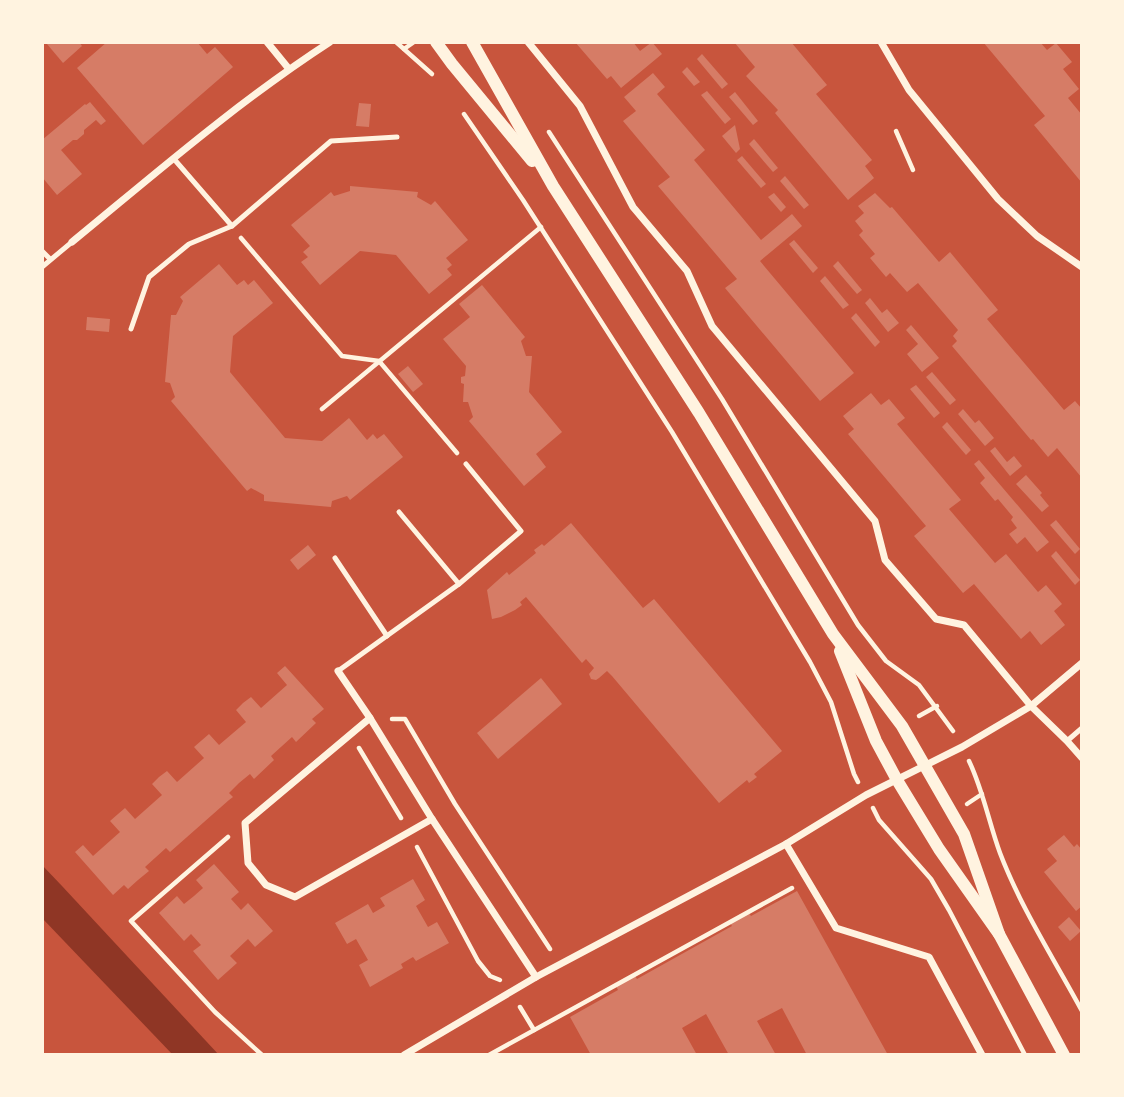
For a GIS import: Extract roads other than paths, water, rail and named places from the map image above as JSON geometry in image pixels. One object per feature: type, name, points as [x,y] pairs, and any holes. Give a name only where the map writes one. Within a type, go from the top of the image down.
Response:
[{"type":"street","points":[[267,42],[289,68]]},
{"type":"street","points":[[72,242],[289,68],[330,42]]},
{"type":"street","points":[[436,42],[553,186]]},
{"type":"street","points":[[472,42],[553,186],[699,413],[833,634],[902,726],[964,834],[999,934]]},
{"type":"street","points":[[528,42],[580,106],[633,207],[687,271],[712,326],[875,522],[886,559],[936,619],[964,625],[1031,706],[1082,758]]},
{"type":"street","points":[[881,42],[909,90],[998,199],[1037,236],[1082,267]]},
{"type":"street","points":[[833,634],[876,741],[897,780],[939,849],[999,934],[1064,1055]]},
{"type":"street","points":[[404,1055],[536,977],[786,844],[866,795],[962,747],[1031,706],[1082,663]]},
{"type":"street","points":[[338,671],[536,977]]},
{"type":"street","points":[[370,718],[244,823],[248,863],[266,885],[295,897],[432,819]]},
{"type":"street","points":[[786,844],[836,928],[929,957],[982,1055]]},
{"type":"lane","points":[[131,329],[149,277],[189,244],[232,226],[331,141],[397,137]]},
{"type":"lane","points":[[173,159],[232,226]]},
{"type":"lane","points":[[42,267],[72,242]]},
{"type":"lane","points":[[42,251],[50,260]]},
{"type":"lane","points":[[338,671],[459,584],[521,531],[466,464]]},
{"type":"lane","points":[[399,512],[459,584]]},
{"type":"lane","points":[[335,558],[387,636]]},
{"type":"lane","points":[[1067,741],[1082,728]]}]
